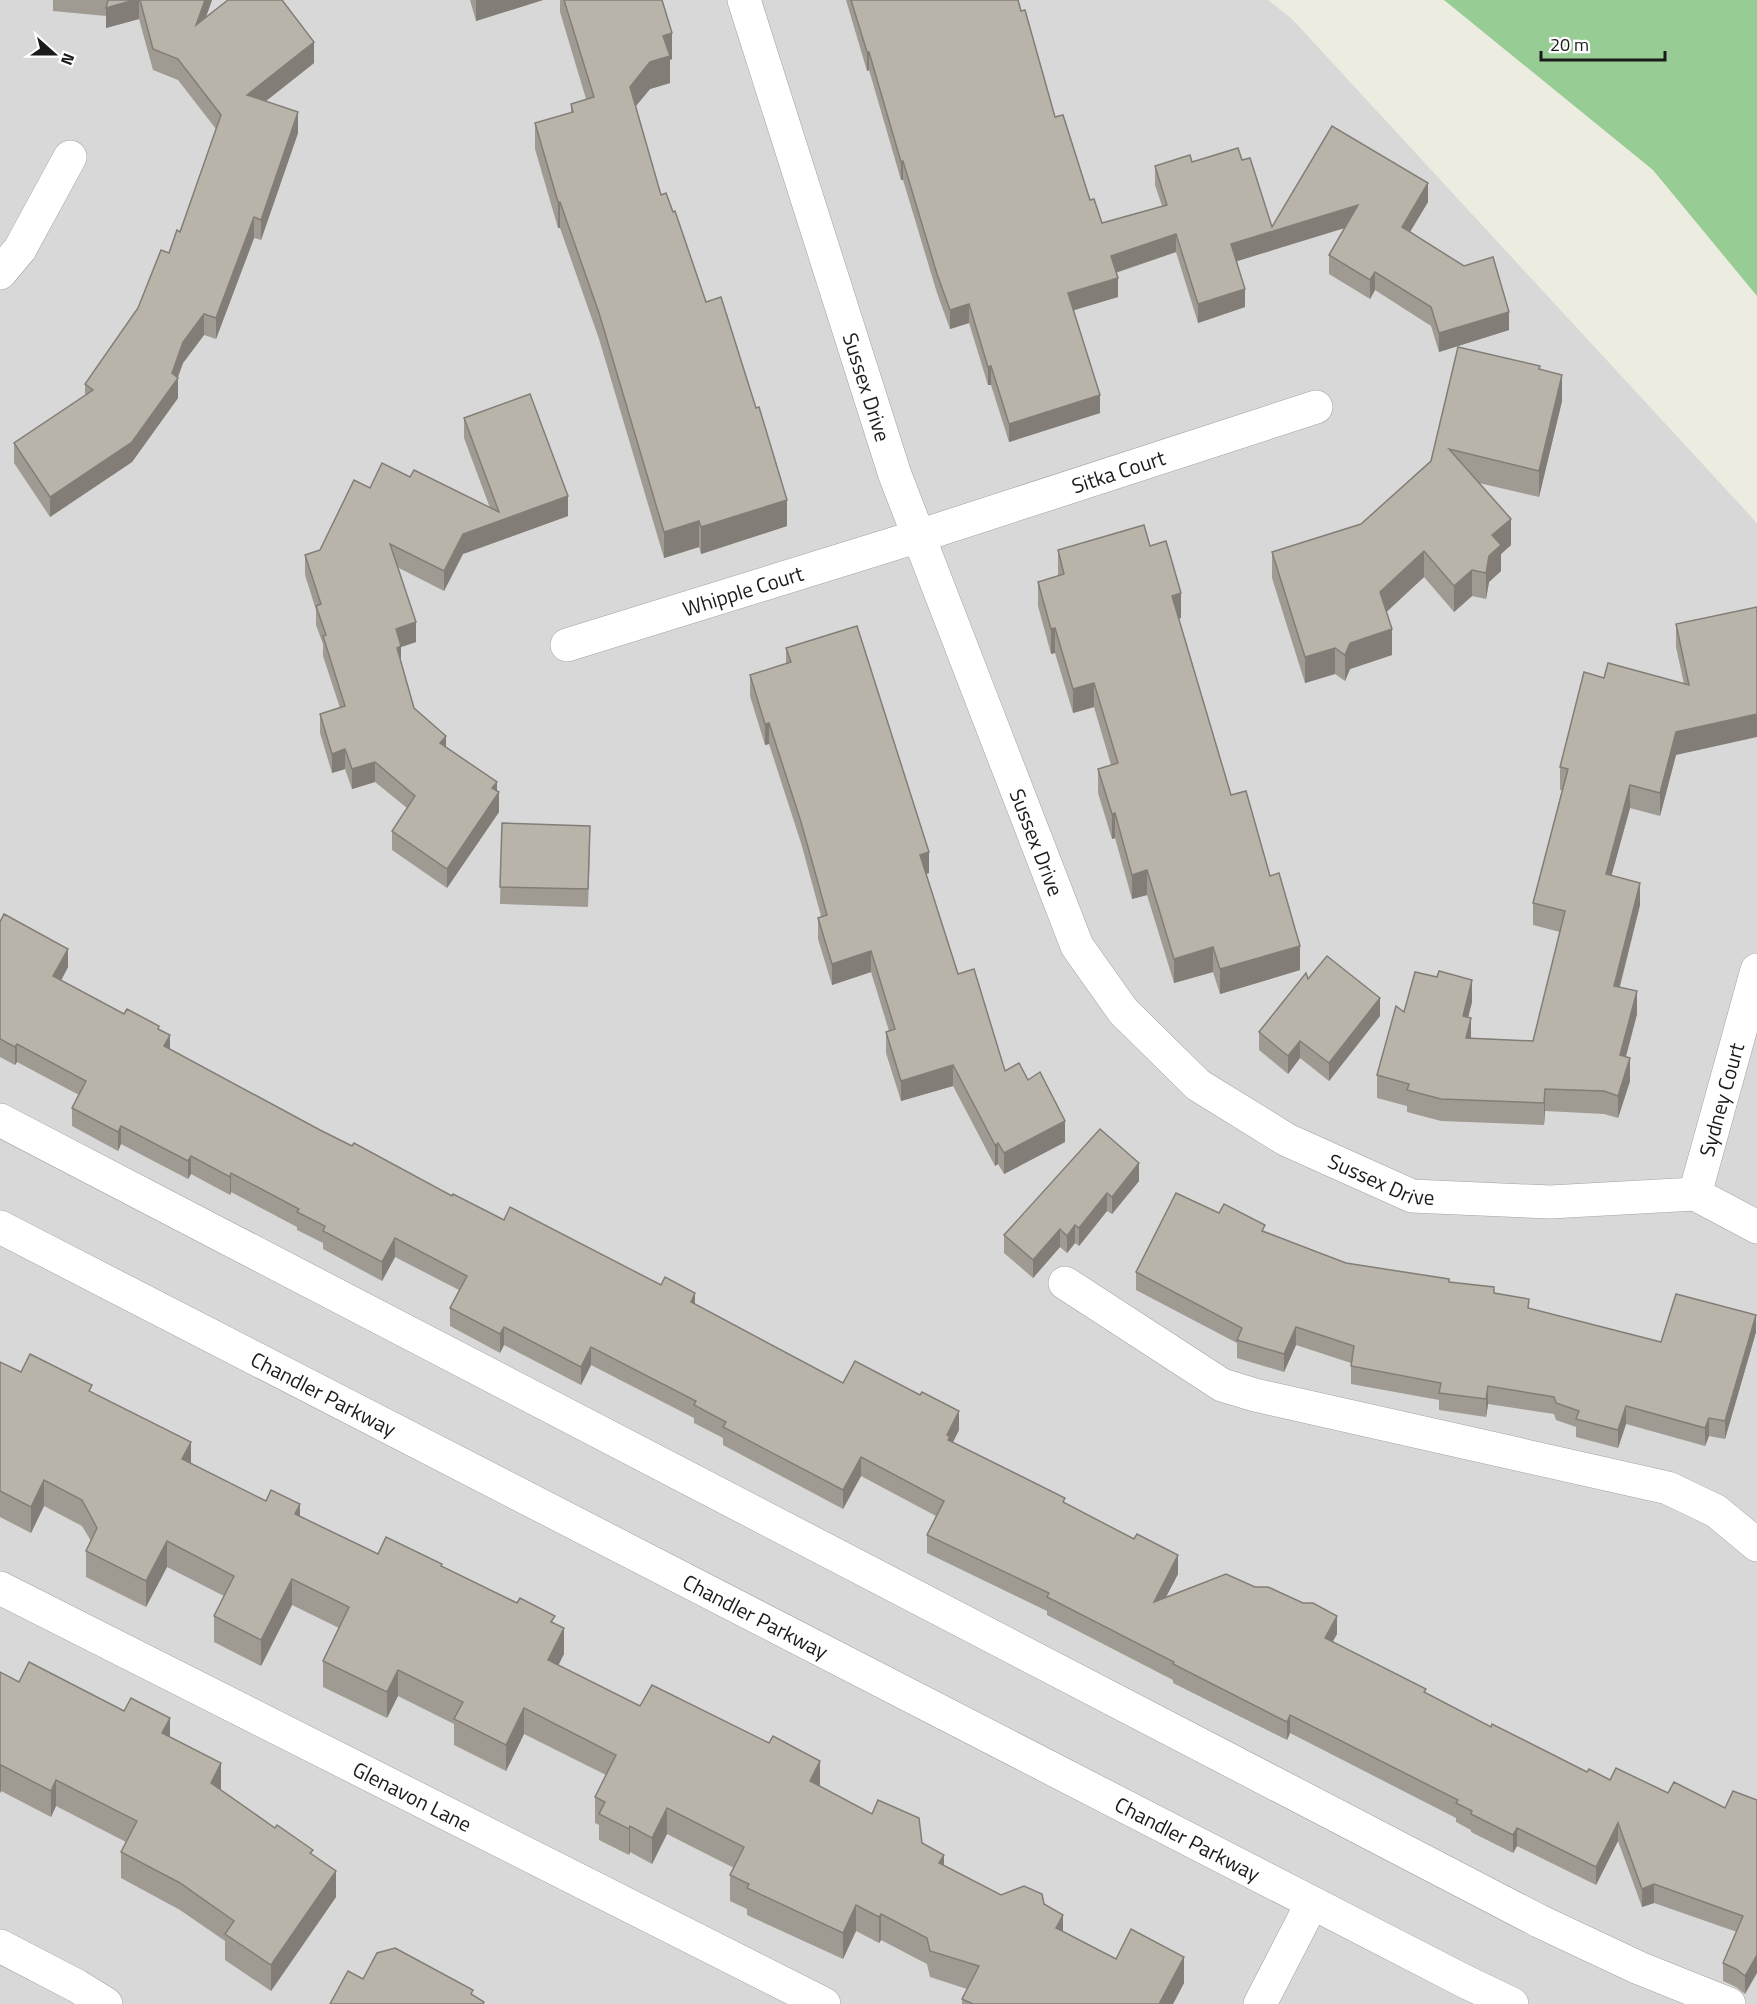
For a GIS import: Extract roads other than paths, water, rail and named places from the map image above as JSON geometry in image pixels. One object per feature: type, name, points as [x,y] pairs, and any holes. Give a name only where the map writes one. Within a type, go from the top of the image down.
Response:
[{"type":"street","name":"Sussex Drive","points":[[744,0],[895,475],[1077,946],[1123,1011],[1198,1085],[1287,1140],[1412,1196],[1550,1202],[1695,1194]]},
{"type":"street","points":[[0,273],[20,249],[70,157]]},
{"type":"street","name":"Sitka Court","points":[[919,536],[1316,407]]},
{"type":"street","name":"Whipple Court","points":[[567,645],[919,536]]},
{"type":"street","name":"Sydney Court","points":[[1695,1194],[1757,970]]},
{"type":"street","points":[[0,1120],[1539,1922],[1639,1968],[1729,2004]]},
{"type":"street","points":[[1695,1194],[1757,1227]]},
{"type":"street","name":"Chandler Parkway","points":[[0,1227],[1512,2004]]},
{"type":"street","points":[[1065,1283],[1221,1385],[1255,1395],[1668,1488],[1716,1511],[1757,1545]]},
{"type":"street","name":"Glenavon Lane","points":[[0,1588],[824,2004]]},
{"type":"street","points":[[1260,2004],[1312,1903]]},
{"type":"street","points":[[0,1946],[77,1986],[106,2004]]}]
